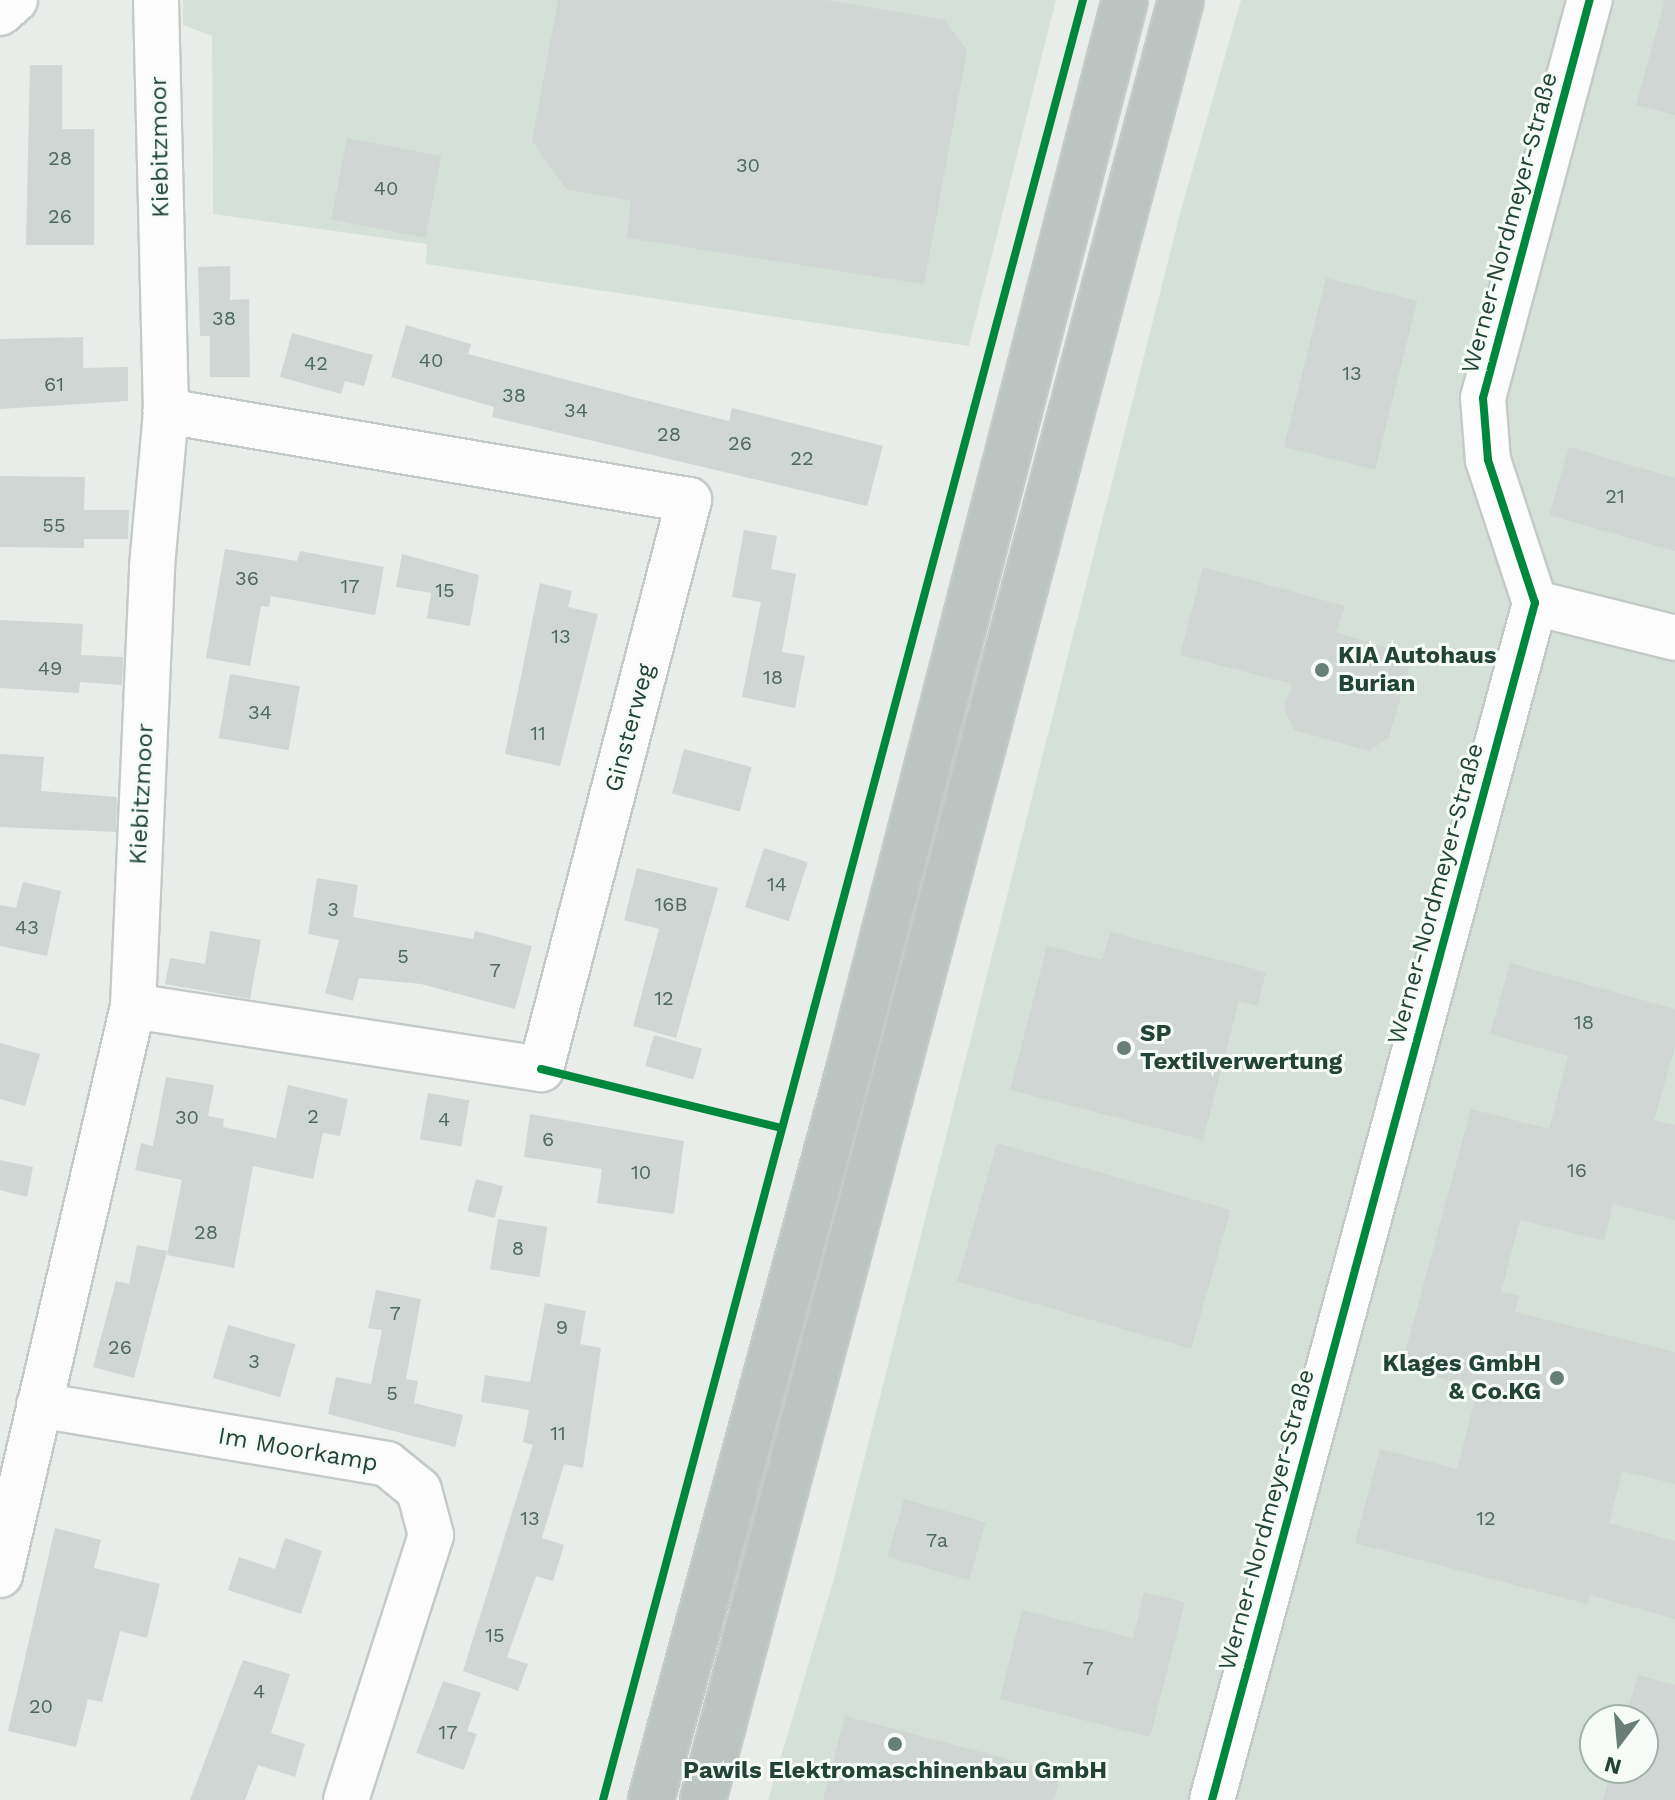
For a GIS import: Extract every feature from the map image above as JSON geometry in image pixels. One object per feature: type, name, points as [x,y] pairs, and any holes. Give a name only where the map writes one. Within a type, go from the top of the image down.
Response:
[{"type":"highway","points":[[651,1800],[849,1070],[1125,0]]},
{"type":"highway","points":[[703,1800],[1181,0]]},
{"type":"street","points":[[0,13],[15,0]]},
{"type":"street","name":"Kiebitzmoor","points":[[0,1575],[133,1006],[152,566],[166,411],[156,0]]},
{"type":"street","name":"Werner-Nordmeyer-Straße","points":[[1212,1800],[1535,603],[1488,460],[1483,398],[1590,0]]},
{"type":"street","name":"Ginsterweg","points":[[133,1006],[541,1069],[689,500],[166,411]]},
{"type":"street","points":[[1535,603],[1675,638]]},
{"type":"street","name":"Im Moorkamp","points":[[39,1405],[387,1464],[419,1490],[431,1535],[346,1800]]},
{"type":"shaded area","points":[[183,0],[1056,0],[969,346],[426,264],[427,244],[213,214],[212,36],[183,25]]},
{"type":"shaded area","points":[[1241,0],[1675,0],[1675,1800],[768,1800],[833,1582],[1181,210]]},
{"type":"building","points":[[558,0],[825,0],[945,20],[967,50],[924,284],[627,238],[631,201],[566,189],[532,141]]},
{"type":"building","points":[[1665,0],[1675,0],[1675,115],[1636,105]]},
{"type":"building","points":[[30,65],[62,65],[62,129],[94,129],[94,245],[26,245]]},
{"type":"building","points":[[347,138],[441,156],[425,238],[331,219]]},
{"type":"building","points":[[230,266],[230,300],[249,299],[250,377],[210,377],[210,336],[200,336],[198,267]]},
{"type":"building","points":[[1326,278],[1417,301],[1375,470],[1284,447]]},
{"type":"building","points":[[406,325],[471,344],[468,354],[629,396],[729,421],[732,408],[883,446],[867,506],[492,417],[494,407],[391,377]]},
{"type":"building","points":[[292,333],[373,355],[364,386],[345,381],[341,394],[280,377]]},
{"type":"building","points":[[83,337],[83,368],[128,367],[128,401],[0,409],[0,339]]},
{"type":"building","points":[[1569,447],[1675,478],[1675,551],[1549,515]]},
{"type":"building","points":[[0,476],[85,477],[84,510],[129,510],[128,539],[84,539],[84,548],[0,547]]},
{"type":"building","points":[[744,530],[777,536],[771,569],[796,574],[782,652],[805,656],[795,708],[742,697],[761,602],[732,597]]},
{"type":"building","points":[[225,549],[297,561],[300,551],[384,567],[375,615],[271,596],[269,607],[261,606],[250,666],[206,658]]},
{"type":"building","points":[[402,554],[479,575],[470,626],[427,618],[431,593],[396,587]]},
{"type":"building","name":"KIA Autohaus Burian","points":[[1203,567],[1345,606],[1336,632],[1413,656],[1389,737],[1369,751],[1294,730],[1284,708],[1292,684],[1180,655]]},
{"type":"building","points":[[540,583],[572,591],[568,607],[598,614],[560,766],[505,754]]},
{"type":"building","points":[[0,620],[83,624],[81,655],[123,657],[122,685],[80,682],[79,693],[0,688]]},
{"type":"building","points":[[230,674],[300,686],[289,750],[219,738]]},
{"type":"building","points":[[684,749],[752,767],[740,812],[672,793]]},
{"type":"building","points":[[0,754],[44,757],[41,791],[117,797],[116,832],[0,827]]},
{"type":"building","points":[[764,848],[808,862],[789,921],[745,907]]},
{"type":"building","points":[[637,868],[718,888],[676,1038],[633,1026],[659,929],[624,920]]},
{"type":"building","points":[[317,878],[358,885],[353,917],[473,939],[475,931],[532,946],[515,1009],[421,984],[359,978],[353,1001],[325,993],[339,940],[308,934]]},
{"type":"building","points":[[23,882],[61,891],[47,956],[0,946],[0,905],[16,908]]},
{"type":"building","points":[[210,931],[261,940],[250,999],[165,984],[170,958],[205,964]]},
{"type":"building","name":"SP Textilverwertung","points":[[1110,932],[1266,972],[1257,1006],[1239,1001],[1203,1140],[1010,1090],[1047,946],[1102,960]]},
{"type":"building","points":[[1510,963],[1675,1009],[1675,1047],[1654,1120],[1675,1125],[1675,1220],[1613,1204],[1604,1241],[1520,1220],[1501,1292],[1519,1296],[1515,1312],[1675,1352],[1675,1484],[1622,1471],[1609,1523],[1675,1541],[1675,1619],[1590,1595],[1587,1604],[1355,1543],[1380,1449],[1457,1469],[1478,1388],[1401,1368],[1471,1109],[1549,1129],[1568,1056],[1490,1034]]},
{"type":"building","points":[[654,1035],[702,1049],[693,1080],[645,1066]]},
{"type":"building","points":[[0,1043],[40,1054],[25,1106],[0,1099]]},
{"type":"building","points":[[166,1077],[214,1085],[208,1116],[224,1119],[223,1127],[276,1138],[288,1085],[348,1099],[340,1136],[323,1133],[313,1179],[253,1166],[234,1268],[167,1255],[182,1180],[135,1170],[141,1143],[153,1146]]},
{"type":"building","points":[[428,1093],[469,1100],[461,1147],[420,1139]]},
{"type":"building","points":[[530,1114],[684,1141],[674,1214],[597,1203],[602,1169],[524,1157]]},
{"type":"building","points":[[997,1143],[1231,1210],[1191,1348],[957,1281]]},
{"type":"building","points":[[0,1160],[33,1167],[27,1197],[0,1190]]},
{"type":"building","points":[[476,1179],[503,1186],[495,1218],[467,1211]]},
{"type":"building","points":[[498,1219],[547,1227],[539,1277],[490,1269]]},
{"type":"building","points":[[137,1245],[167,1251],[134,1378],[93,1367],[116,1281],[129,1284]]},
{"type":"building","points":[[376,1290],[421,1299],[406,1379],[418,1381],[414,1403],[463,1415],[455,1447],[328,1414],[336,1377],[371,1384],[382,1330],[368,1328]]},
{"type":"building","points":[[545,1303],[586,1311],[580,1344],[601,1348],[583,1468],[564,1464],[542,1538],[564,1545],[553,1581],[536,1576],[507,1657],[528,1664],[518,1691],[463,1671],[533,1445],[523,1442],[529,1410],[481,1402],[485,1375],[530,1382]]},
{"type":"building","points":[[228,1325],[295,1344],[280,1397],[213,1378]]},
{"type":"building","points":[[904,1499],[986,1522],[969,1580],[887,1557]]},
{"type":"building","points":[[55,1528],[101,1540],[94,1568],[160,1584],[147,1638],[120,1631],[102,1702],[88,1699],[76,1747],[8,1731]]},
{"type":"building","points":[[285,1538],[322,1551],[301,1614],[228,1590],[239,1557],[275,1569]]},
{"type":"building","points":[[1144,1592],[1185,1602],[1150,1737],[1000,1699],[1022,1610],[1133,1638]]},
{"type":"building","points":[[243,1660],[290,1674],[271,1733],[305,1744],[295,1777],[258,1765],[245,1800],[190,1800]]},
{"type":"building","points":[[1638,1675],[1675,1685],[1675,1800],[1603,1800],[1608,1784],[1659,1784],[1659,1704],[1630,1704]]},
{"type":"building","points":[[443,1681],[481,1693],[467,1731],[477,1734],[464,1770],[416,1753]]},
{"type":"building","name":"Pawils Elektromaschinenbau GmbH","points":[[845,1716],[1061,1773],[1054,1800],[823,1800]]},
{"type":"cycle path","points":[[603,1800],[1083,0]]},
{"type":"cycle path","points":[[1212,1800],[1535,603],[1488,460],[1483,398],[1590,0]]},
{"type":"cycle path","points":[[541,1069],[778,1127]]},
{"type":"place","name":"KIA Autohaus Burian","points":[[1322,670]]},
{"type":"place","name":"SP Textilverwertung","points":[[1124,1048]]},
{"type":"place","name":"Klages GmbH & Co.KG","points":[[1557,1378]]},
{"type":"place","name":"Pawils Elektromaschinenbau GmbH","points":[[895,1744]]}]
